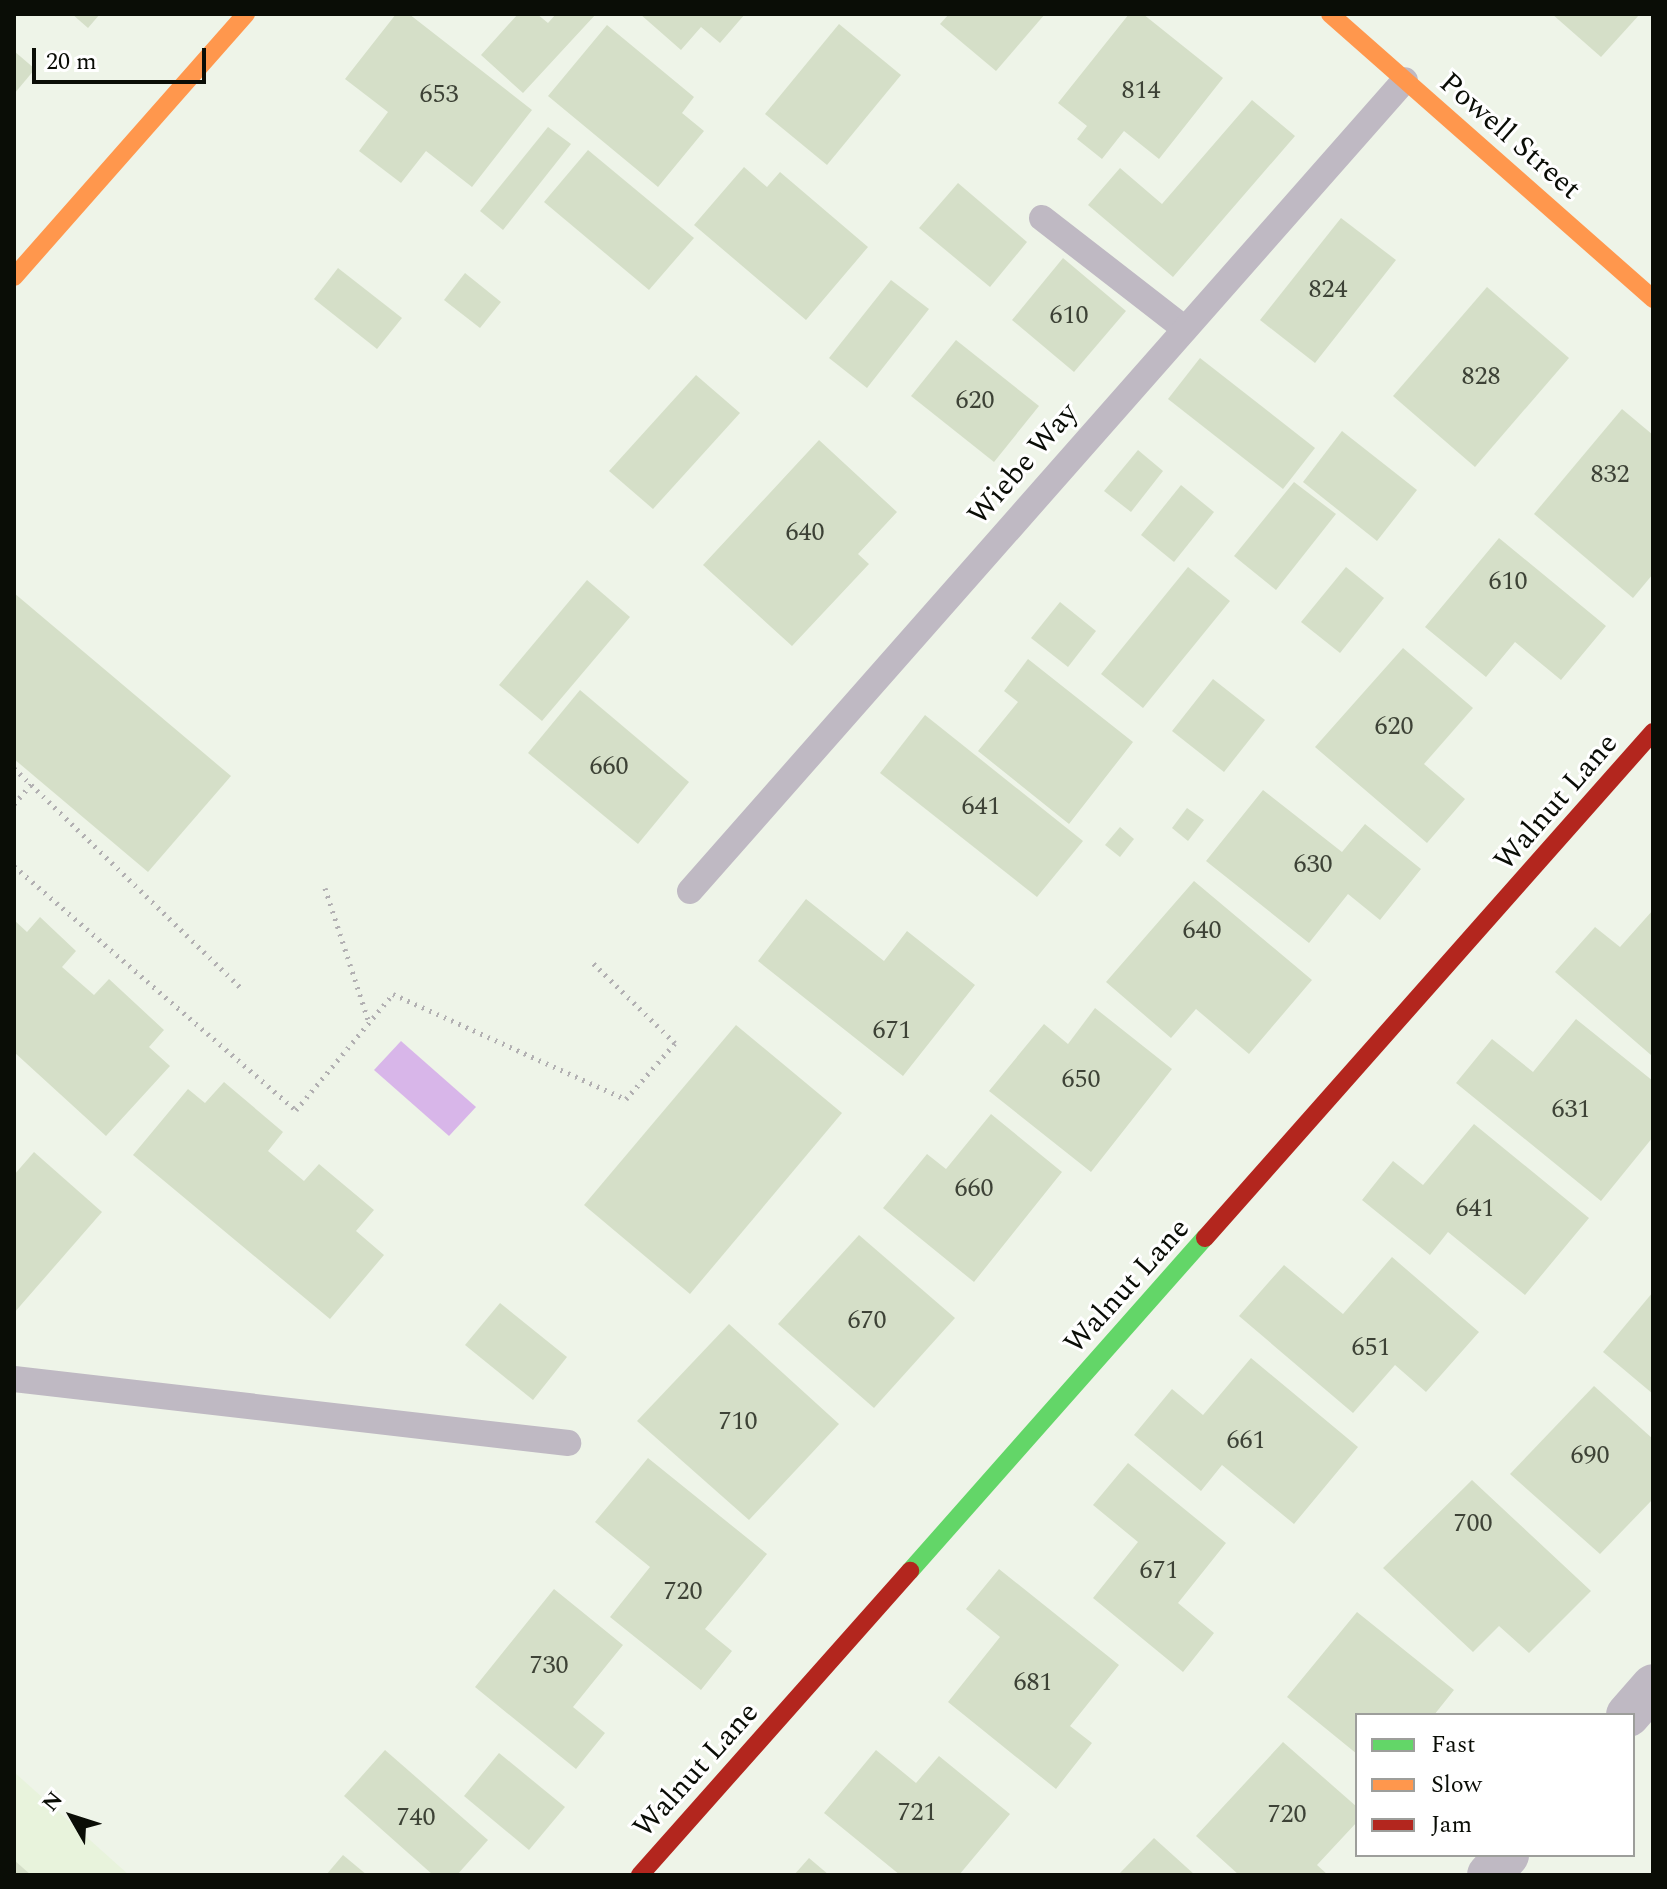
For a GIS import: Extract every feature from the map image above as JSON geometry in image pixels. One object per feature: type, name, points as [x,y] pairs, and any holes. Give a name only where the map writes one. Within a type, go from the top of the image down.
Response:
[{"type":"street","points":[[14,277],[246,14]]},
{"type":"street","name":"Powell Street","points":[[1330,14],[1653,299]]},
{"type":"street","name":"Walnut Lane","points":[[640,1875],[1653,732]]},
{"type":"street","points":[[1630,1713],[1653,1686]]},
{"type":"street","points":[[1489,1875],[1505,1857]]},
{"type":"lane","name":"Wiebe Way","points":[[690,891],[1405,80]]},
{"type":"lane","points":[[1042,218],[1185,329]]},
{"type":"lane","points":[[14,1379],[568,1443]]},
{"type":"path","points":[[14,768],[241,988]]},
{"type":"path","points":[[14,804],[32,783]]},
{"type":"path","points":[[14,866],[296,1110],[393,994],[626,1099],[675,1043],[590,960]]},
{"type":"path","points":[[325,888],[369,1023]]},
{"type":"shaded area","points":[[401,1041],[476,1107],[449,1136],[374,1070]]},
{"type":"shaded area","points":[[14,1772],[129,1875],[14,1875]]},
{"type":"building","points":[[72,14],[100,14],[88,28]]},
{"type":"building","points":[[396,14],[409,14],[532,110],[472,187],[426,151],[401,183],[359,151],[388,112],[345,79]]},
{"type":"building","points":[[518,14],[537,14],[548,23],[556,14],[596,14],[523,93],[481,55]]},
{"type":"building","points":[[640,14],[745,14],[720,43],[701,27],[681,50]]},
{"type":"building","points":[[949,14],[1045,14],[996,71],[940,24]]},
{"type":"building","points":[[1129,14],[1143,14],[1223,78],[1159,159],[1124,131],[1102,159],[1077,139],[1087,126],[1058,103]]},
{"type":"building","points":[[1552,14],[1640,14],[1601,57]]},
{"type":"building","points":[[839,24],[901,75],[827,165],[765,114]]},
{"type":"building","points":[[607,25],[694,97],[682,113],[704,131],[658,187],[548,96]]},
{"type":"building","points":[[14,51],[35,69],[14,94]]},
{"type":"building","points":[[1252,100],[1295,136],[1173,277],[1088,205],[1120,168],[1162,204]]},
{"type":"building","points":[[548,127],[571,144],[503,230],[480,211]]},
{"type":"building","points":[[588,150],[694,238],[649,290],[544,202]]},
{"type":"building","points":[[744,167],[767,187],[780,172],[868,247],[806,320],[694,225]]},
{"type":"building","points":[[958,183],[1027,242],[990,287],[919,228]]},
{"type":"building","points":[[1341,218],[1396,260],[1315,363],[1260,320]]},
{"type":"building","points":[[1063,258],[1126,311],[1074,372],[1012,320]]},
{"type":"building","points":[[338,268],[402,318],[377,349],[314,299]]},
{"type":"building","points":[[465,273],[501,302],[480,328],[444,300]]},
{"type":"building","points":[[891,280],[929,309],[867,388],[829,358]]},
{"type":"building","points":[[1487,287],[1569,358],[1475,467],[1393,396]]},
{"type":"building","points":[[956,340],[1039,406],[994,462],[911,396]]},
{"type":"building","points":[[1200,358],[1315,448],[1283,489],[1168,399]]},
{"type":"building","points":[[696,375],[740,413],[653,509],[609,471]]},
{"type":"building","points":[[1622,409],[1653,435],[1653,574],[1633,598],[1534,514]]},
{"type":"building","points":[[1342,431],[1417,490],[1377,541],[1303,482]]},
{"type":"building","points":[[819,440],[897,512],[858,554],[869,564],[792,646],[703,565]]},
{"type":"building","points":[[1138,450],[1163,471],[1131,512],[1104,491]]},
{"type":"building","points":[[1294,482],[1336,514],[1276,590],[1234,556]]},
{"type":"building","points":[[1181,485],[1214,512],[1174,562],[1141,535]]},
{"type":"building","points":[[1499,538],[1606,626],[1561,680],[1515,642],[1486,677],[1425,627]]},
{"type":"building","points":[[1188,567],[1230,601],[1143,708],[1101,674]]},
{"type":"building","points":[[1346,567],[1384,598],[1340,653],[1301,622]]},
{"type":"building","points":[[587,580],[630,617],[542,721],[499,685]]},
{"type":"building","points":[[14,593],[231,776],[148,872],[14,759]]},
{"type":"building","points":[[1060,602],[1096,631],[1068,667],[1031,638]]},
{"type":"building","points":[[1403,648],[1473,708],[1424,764],[1465,799],[1427,843],[1315,747]]},
{"type":"building","points":[[1028,659],[1133,742],[1069,824],[978,751],[1018,702],[1004,691]]},
{"type":"building","points":[[1213,679],[1265,720],[1224,772],[1172,731]]},
{"type":"building","points":[[580,690],[689,782],[638,844],[528,753]]},
{"type":"building","points":[[925,715],[1083,841],[1037,897],[880,773]]},
{"type":"building","points":[[1263,790],[1342,852],[1365,824],[1421,869],[1380,920],[1348,894],[1309,943],[1206,861]]},
{"type":"building","points":[[1187,808],[1204,820],[1188,841],[1172,828]]},
{"type":"building","points":[[1120,827],[1134,839],[1120,857],[1105,845]]},
{"type":"building","points":[[1194,881],[1312,980],[1249,1054],[1196,1009],[1171,1038],[1106,982]]},
{"type":"building","points":[[806,899],[884,961],[907,931],[975,985],[903,1076],[758,961]]},
{"type":"building","points":[[1653,910],[1651,1055],[1555,972],[1595,927],[1620,947]]},
{"type":"building","points":[[40,917],[76,951],[62,967],[94,995],[109,979],[164,1030],[149,1047],[170,1066],[106,1136],[14,1052],[14,920],[27,932]]},
{"type":"building","points":[[1095,1008],[1172,1069],[1091,1172],[989,1091],[1044,1024],[1068,1044]]},
{"type":"building","points":[[1576,1019],[1653,1081],[1653,1137],[1601,1201],[1456,1083],[1492,1039],[1533,1072]]},
{"type":"building","points":[[736,1025],[842,1113],[690,1294],[584,1205]]},
{"type":"building","points":[[224,1082],[283,1132],[268,1151],[304,1181],[319,1164],[374,1210],[356,1231],[384,1255],[330,1319],[133,1155],[188,1089],[205,1103]]},
{"type":"building","points":[[991,1114],[1062,1172],[974,1282],[883,1208],[927,1154],[946,1169]]},
{"type":"building","points":[[1474,1124],[1589,1218],[1525,1295],[1448,1232],[1430,1255],[1362,1200],[1393,1161],[1423,1185]]},
{"type":"building","points":[[34,1152],[102,1212],[14,1313],[14,1175]]},
{"type":"building","points":[[859,1235],[955,1318],[874,1408],[778,1324]]},
{"type":"building","points":[[1392,1257],[1479,1332],[1426,1392],[1395,1365],[1353,1413],[1239,1316],[1284,1265],[1343,1314]]},
{"type":"building","points":[[1653,1292],[1653,1394],[1603,1352]]},
{"type":"building","points":[[500,1303],[567,1357],[533,1400],[465,1345]]},
{"type":"building","points":[[729,1324],[839,1424],[749,1520],[637,1421]]},
{"type":"building","points":[[1251,1358],[1358,1447],[1294,1524],[1222,1465],[1201,1491],[1134,1435],[1172,1389],[1203,1415]]},
{"type":"building","points":[[1594,1386],[1653,1439],[1653,1499],[1600,1554],[1510,1474]]},
{"type":"building","points":[[648,1458],[767,1554],[705,1629],[732,1651],[701,1690],[610,1617],[650,1567],[595,1522]]},
{"type":"building","points":[[1128,1463],[1226,1543],[1178,1603],[1214,1633],[1183,1672],[1093,1598],[1138,1542],[1093,1505]]},
{"type":"building","points":[[1472,1480],[1591,1591],[1529,1653],[1499,1626],[1473,1652],[1383,1568]]},
{"type":"building","points":[[999,1569],[1119,1665],[1070,1726],[1092,1743],[1056,1789],[948,1702],[1000,1637],[966,1609]]},
{"type":"building","points":[[554,1589],[623,1645],[573,1707],[605,1733],[576,1769],[475,1687]]},
{"type":"building","points":[[1357,1612],[1454,1690],[1436,1713],[1355,1713],[1355,1752],[1287,1697]]},
{"type":"building","points":[[1283,1742],[1355,1805],[1355,1824],[1317,1865],[1328,1875],[1239,1875],[1196,1836]]},
{"type":"building","points":[[385,1750],[488,1840],[457,1875],[433,1875],[344,1796]]},
{"type":"building","points":[[876,1750],[916,1783],[939,1756],[1010,1814],[959,1875],[900,1875],[824,1813]]},
{"type":"building","points":[[499,1753],[565,1807],[529,1850],[464,1796]]},
{"type":"building","points":[[1154,1838],[1195,1875],[1118,1875]]},
{"type":"building","points":[[343,1855],[367,1875],[326,1875]]},
{"type":"building","points":[[809,1858],[829,1875],[794,1875]]},
{"type":"building","points":[[14,1860],[31,1875],[14,1875]]},
{"type":"traffic: fast","points":[[910,1571],[1205,1238]]},
{"type":"traffic: slow","points":[[14,277],[246,14]]},
{"type":"traffic: slow","points":[[1330,14],[1653,299]]},
{"type":"traffic: jam","points":[[1205,1238],[1653,732]]},
{"type":"traffic: jam","points":[[640,1875],[910,1571]]}]
